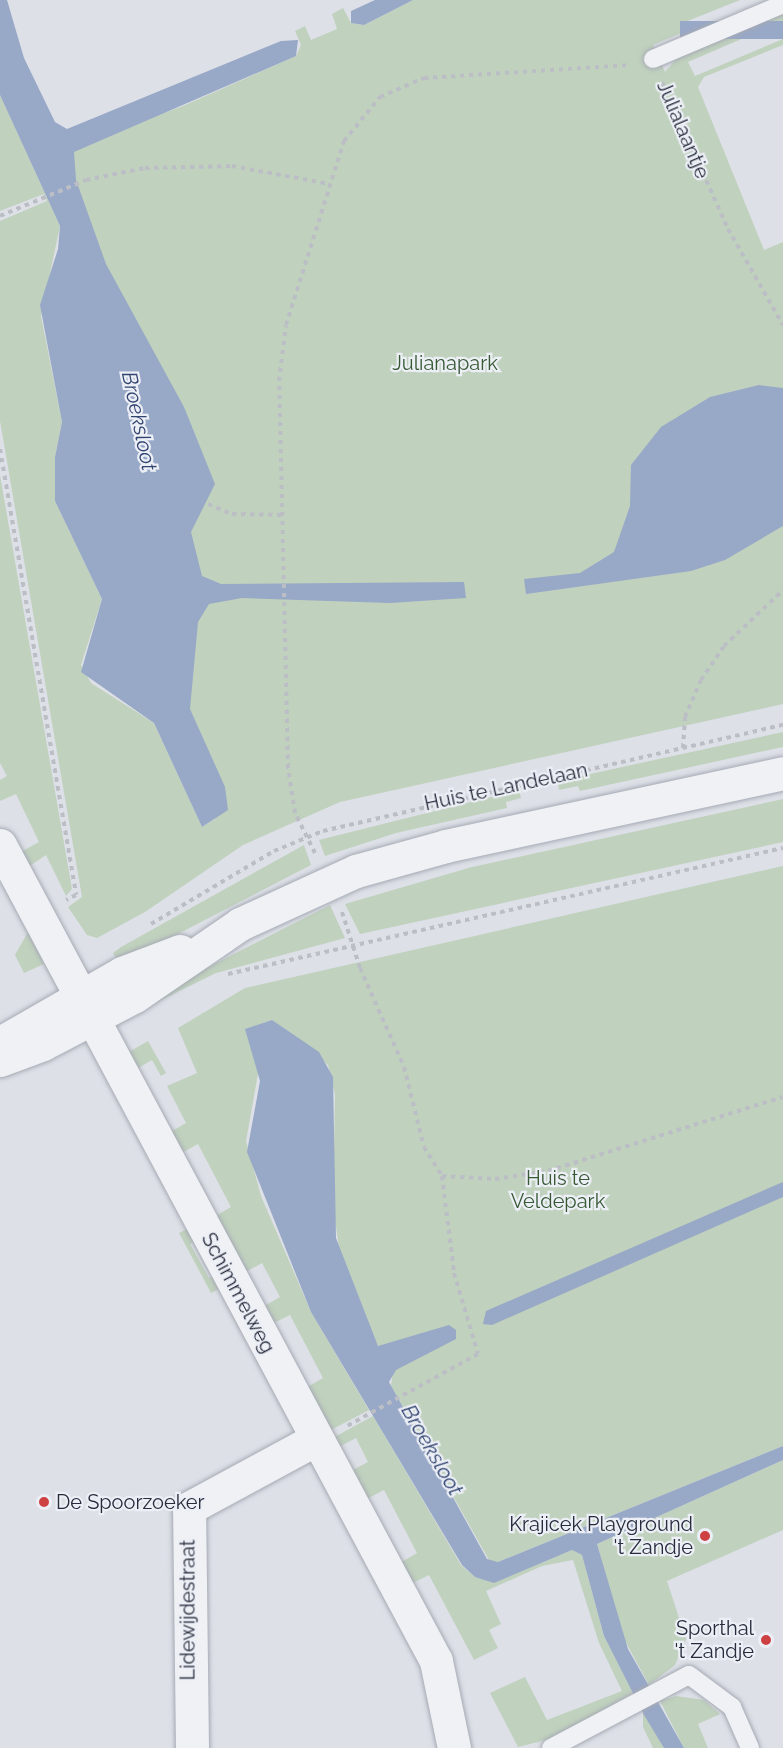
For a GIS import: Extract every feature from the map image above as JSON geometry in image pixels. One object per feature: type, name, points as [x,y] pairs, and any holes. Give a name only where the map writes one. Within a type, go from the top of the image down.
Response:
[{"type":"street","points":[[0,1060],[84,1008],[131,968],[210,940],[329,882],[446,846],[783,773]]},
{"type":"street","name":"Schimmelweg","points":[[0,846],[34,916],[436,1661],[454,1748]]},
{"type":"street","points":[[0,1043],[84,1008]]},
{"type":"street","name":"Lidewijdestraat","points":[[192,1748],[189,1508],[316,1439]]},
{"type":"lane","name":"Julialaantje","points":[[653,59],[783,4]]},
{"type":"lane","points":[[551,1748],[689,1676],[732,1707],[750,1748]]},
{"type":"path","points":[[367,1415],[478,1354],[454,1273],[442,1176],[424,1147],[404,1067],[329,882],[295,813],[288,768],[282,344],[329,184],[355,120],[380,97],[411,82],[441,75],[601,70],[653,59]]},
{"type":"path","name":"Julialaantje","points":[[653,59],[728,229],[783,325]]},
{"type":"path","points":[[0,216],[79,182],[146,168],[212,165],[329,184]]},
{"type":"path","points":[[0,449],[76,895],[34,916]]},
{"type":"path","points":[[208,504],[232,514],[283,515]]},
{"type":"path","points":[[683,748],[685,717],[701,680],[724,646],[783,590]]},
{"type":"path","name":"Huis te Landelaan","points":[[237,872],[305,837],[359,820],[783,725]]},
{"type":"path","points":[[249,969],[352,943],[783,848]]},
{"type":"path","points":[[442,1176],[495,1179],[548,1172],[783,1097]]},
{"type":"green space","name":"Julianapark","points":[[413,0],[740,0],[685,22],[688,30],[653,45],[665,72],[678,57],[783,12],[783,21],[688,62],[695,76],[783,39],[783,45],[704,77],[698,87],[764,250],[783,242],[783,704],[340,802],[243,845],[145,912],[97,938],[87,935],[68,907],[82,897],[0,421],[0,221],[47,201],[44,194],[0,211],[0,95],[60,226],[41,316],[62,422],[55,457],[55,501],[102,599],[81,665],[91,683],[154,723],[202,827],[215,819],[49,155],[183,106],[296,56],[301,45],[295,31],[305,26],[311,40],[337,29],[332,14],[343,8],[351,23],[364,25]]},
{"type":"green space","points":[[0,475],[72,889],[66,896],[46,855],[25,869],[17,854],[39,842],[16,794],[0,801],[0,780],[7,776],[0,763]]},
{"type":"green space","points":[[783,732],[783,747],[580,791],[578,786],[559,790],[558,781]]},
{"type":"green space","points":[[519,790],[521,798],[506,802],[507,808],[396,833],[325,856],[319,840]]},
{"type":"green space","points":[[783,799],[783,842],[360,934],[345,904],[472,867]]},
{"type":"green space","points":[[304,845],[311,865],[120,964],[113,953],[121,947]]},
{"type":"green space","name":"Huis te Veldepark","points":[[783,866],[783,1446],[498,1562],[489,1560],[391,1386],[393,1372],[366,1324],[340,1255],[333,1205],[335,1095],[328,1065],[272,1020],[246,1029],[259,1068],[246,1141],[261,1196],[311,1312],[369,1410],[327,1432],[304,1389],[323,1378],[290,1315],[270,1325],[261,1308],[280,1297],[262,1263],[242,1274],[212,1218],[231,1207],[198,1144],[178,1155],[167,1134],[186,1123],[167,1086],[197,1073],[178,1028],[245,988]]},
{"type":"green space","points":[[330,905],[345,938],[216,973],[143,1009],[140,1002]]},
{"type":"green space","points":[[28,932],[44,964],[24,973],[15,955]]},
{"type":"green space","points":[[148,1041],[166,1073],[161,1076],[152,1060],[138,1068],[129,1052]]},
{"type":"green space","points":[[191,1227],[198,1240],[190,1244],[209,1278],[216,1274],[223,1287],[211,1293],[179,1233]]},
{"type":"green space","points":[[373,1416],[461,1565],[475,1577],[494,1582],[572,1550],[582,1555],[604,1636],[633,1693],[554,1738],[518,1747],[490,1693],[525,1677],[547,1720],[622,1691],[599,1643],[573,1560],[542,1566],[486,1591],[501,1624],[489,1630],[498,1648],[474,1660],[429,1575],[409,1585],[398,1564],[417,1553],[384,1490],[365,1500],[349,1472],[368,1462],[356,1438],[337,1448],[331,1439]]},
{"type":"green space","points":[[783,1460],[783,1530],[667,1581],[686,1639],[675,1665],[649,1685],[624,1639],[597,1544]]},
{"type":"green space","points":[[676,1696],[704,1700],[720,1714],[698,1724],[708,1748],[684,1748],[660,1701]]},
{"type":"green space","points":[[643,1712],[649,1718],[664,1748],[653,1748],[643,1727]]},
{"type":"water","name":"Broeksloot","points":[[0,0],[7,0],[24,58],[55,122],[67,129],[281,41],[298,40],[296,56],[74,152],[76,180],[106,264],[184,407],[215,484],[191,532],[202,576],[221,584],[464,582],[466,598],[390,603],[242,598],[209,604],[198,622],[190,709],[225,787],[228,810],[202,827],[154,723],[81,672],[102,599],[55,501],[55,457],[62,422],[40,305],[58,249],[60,226],[0,95]]},
{"type":"water","points":[[375,0],[413,0],[364,25],[351,23],[351,11]]},
{"type":"water","points":[[680,21],[783,21],[783,39],[680,39]]},
{"type":"water","points":[[759,385],[783,388],[783,526],[725,560],[691,571],[526,594],[524,579],[580,573],[614,552],[630,506],[631,465],[661,427],[710,397]]},
{"type":"water","points":[[272,1020],[319,1052],[333,1077],[336,1238],[378,1346],[449,1325],[456,1330],[456,1339],[396,1370],[389,1382],[487,1559],[498,1562],[783,1446],[783,1460],[597,1544],[628,1649],[684,1748],[664,1748],[644,1715],[604,1636],[582,1555],[572,1550],[494,1583],[475,1577],[462,1565],[311,1312],[247,1152],[260,1081],[245,1029]]},
{"type":"water","points":[[783,1182],[783,1197],[492,1325],[483,1324],[486,1311]]},
{"type":"place","name":"De Spoorzoeker","points":[[44,1502]]},
{"type":"place","name":"Krajicek Playground 't Zandje","points":[[705,1536]]},
{"type":"place","name":"Sporthal 't Zandje","points":[[766,1640]]}]
